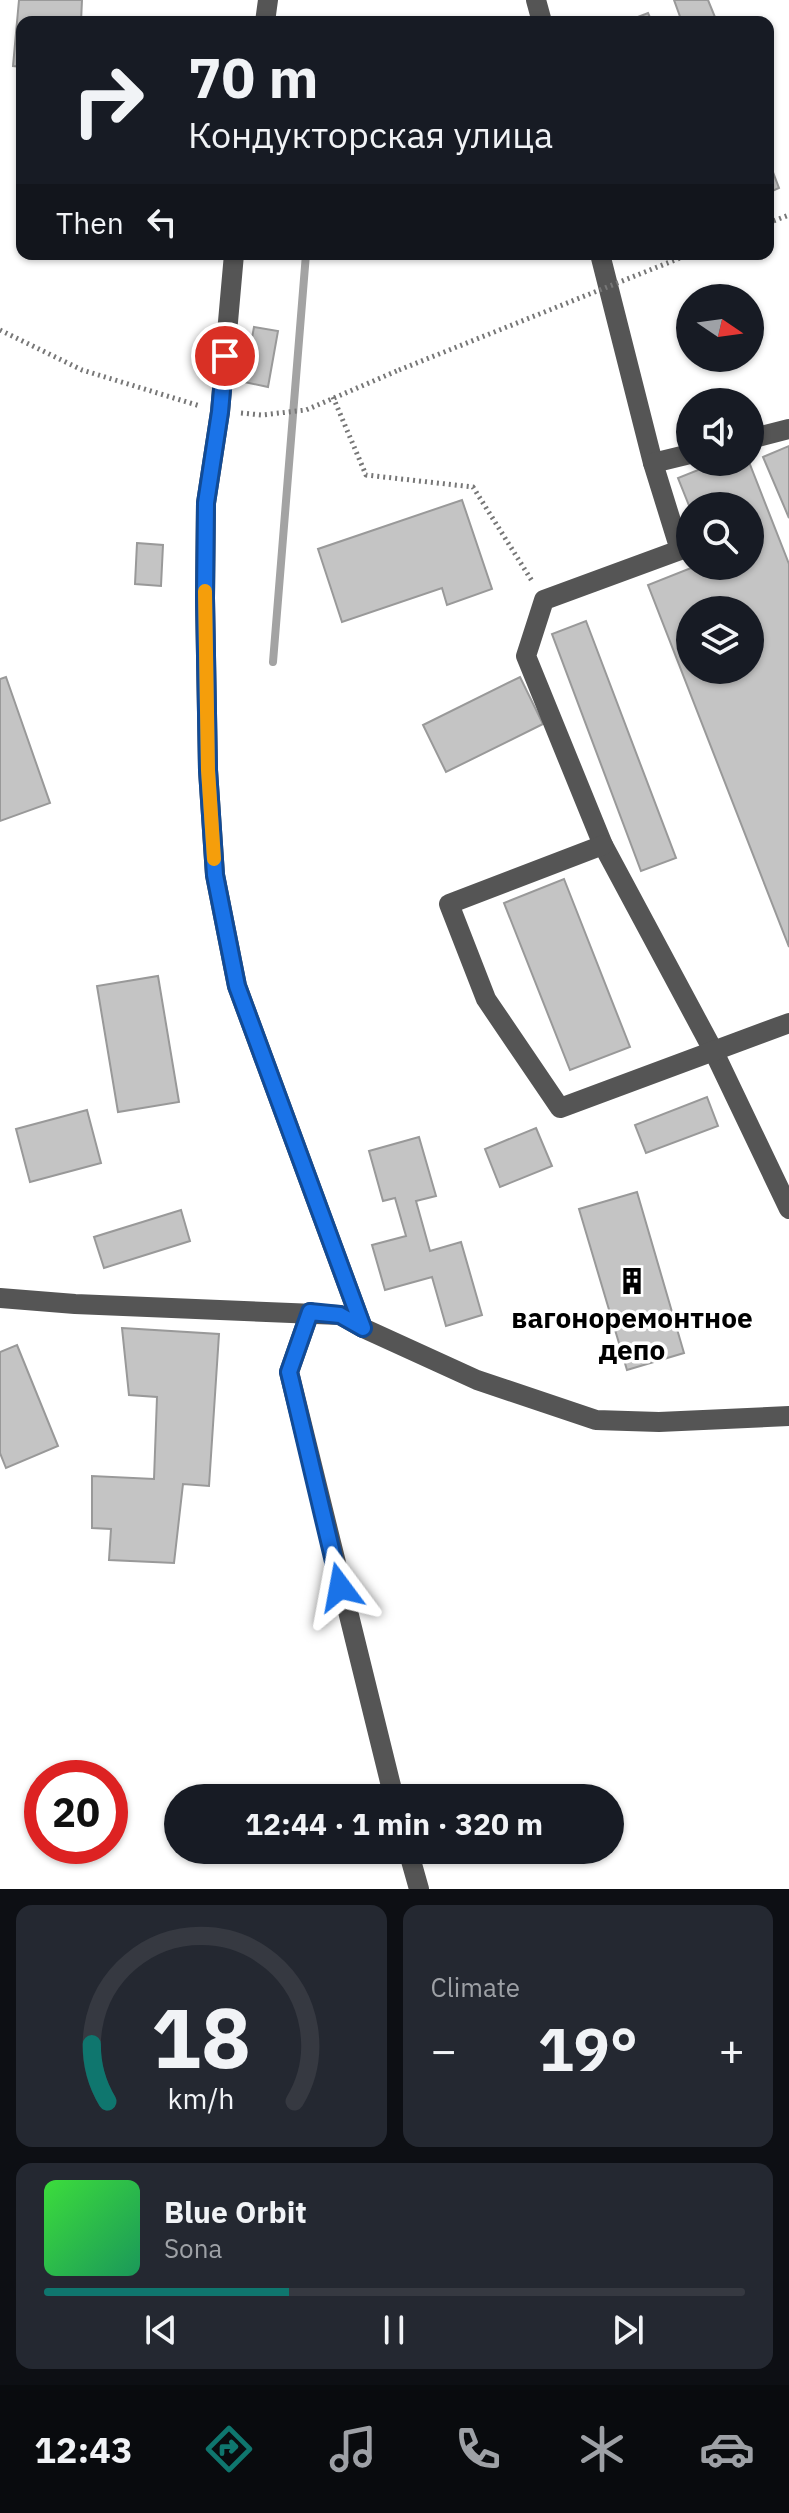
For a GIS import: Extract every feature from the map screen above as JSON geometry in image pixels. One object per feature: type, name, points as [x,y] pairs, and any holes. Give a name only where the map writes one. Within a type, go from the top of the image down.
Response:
[{"type":"lane","points":[[233,260],[220,412],[206,503],[208,770],[215,875],[237,986],[363,1328]]},
{"type":"lane","points":[[602,260],[653,463],[680,550],[544,600],[526,656],[603,845],[714,1052],[789,1209]]},
{"type":"lane","points":[[764,435],[789,429]]},
{"type":"lane","points":[[653,463],[676,457]]},
{"type":"lane","points":[[603,845],[449,904],[486,999],[560,1108],[789,1023]]},
{"type":"lane","points":[[0,1298],[340,1315],[477,1380],[596,1420],[659,1422],[789,1416]]},
{"type":"lane","points":[[310,1312],[289,1372],[390,1784]]},
{"type":"lane","points":[[412,1864],[419,1889]]},
{"type":"path","points":[[0,330],[82,370],[220,412],[262,415],[306,410],[675,260]]},
{"type":"path","points":[[333,397],[366,475],[473,487],[544,600]]},
{"type":"building","points":[[19,0],[82,0],[81,16],[18,16]]},
{"type":"building","points":[[674,0],[708,0],[715,16],[680,16]]},
{"type":"building","points":[[16,33],[16,66],[13,66]]},
{"type":"building","points":[[254,327],[278,331],[268,387],[244,382]]},
{"type":"building","points":[[789,446],[789,518],[764,459],[764,457]]},
{"type":"building","points":[[683,476],[754,476],[761,492],[684,492],[678,478]]},
{"type":"building","points":[[462,500],[492,589],[447,605],[442,588],[342,622],[318,549]]},
{"type":"building","points":[[764,500],[789,564],[789,947],[687,684],[764,684],[764,596],[676,596],[676,657],[648,585],[676,574],[676,580],[764,580]]},
{"type":"building","points":[[137,543],[163,545],[161,586],[135,584]]},
{"type":"building","points":[[586,621],[676,858],[641,871],[552,634]]},
{"type":"building","points":[[6,677],[50,803],[0,821],[0,679]]},
{"type":"building","points":[[520,677],[543,724],[446,772],[423,725]]},
{"type":"building","points":[[564,879],[630,1047],[570,1070],[504,903]]},
{"type":"building","points":[[158,976],[179,1102],[118,1112],[97,986]]},
{"type":"building","points":[[707,1097],[718,1126],[646,1153],[635,1125]]},
{"type":"building","points":[[87,1110],[101,1163],[30,1182],[16,1129]]},
{"type":"building","points":[[536,1128],[552,1166],[500,1187],[485,1149]]},
{"type":"building","points":[[419,1137],[436,1196],[416,1201],[430,1251],[461,1242],[482,1315],[446,1326],[432,1277],[385,1290],[372,1245],[406,1236],[395,1198],[383,1201],[369,1151]]},
{"type":"building","name":"вагоноремонтное депо","points":[[637,1192],[684,1353],[627,1370],[579,1209]]},
{"type":"building","points":[[181,1210],[190,1241],[104,1268],[94,1237]]},
{"type":"building","points":[[122,1328],[219,1334],[209,1486],[183,1484],[174,1563],[109,1560],[111,1529],[92,1528],[92,1476],[154,1479],[157,1397],[129,1395]]},
{"type":"building","points":[[17,1345],[58,1446],[6,1468],[0,1453],[0,1352]]},
{"type":"waterway","points":[[273,662],[306,260]]},
{"type":"slow traffic","points":[[205,591],[208,770],[214,859]]},
{"type":"place","name":"вагоноремонтное депо","points":[[632,1281]]},
{"type":"route","points":[[225,356],[206,503],[208,770],[215,875],[237,986],[363,1328],[340,1315],[310,1312],[289,1372],[340,1587]]}]
